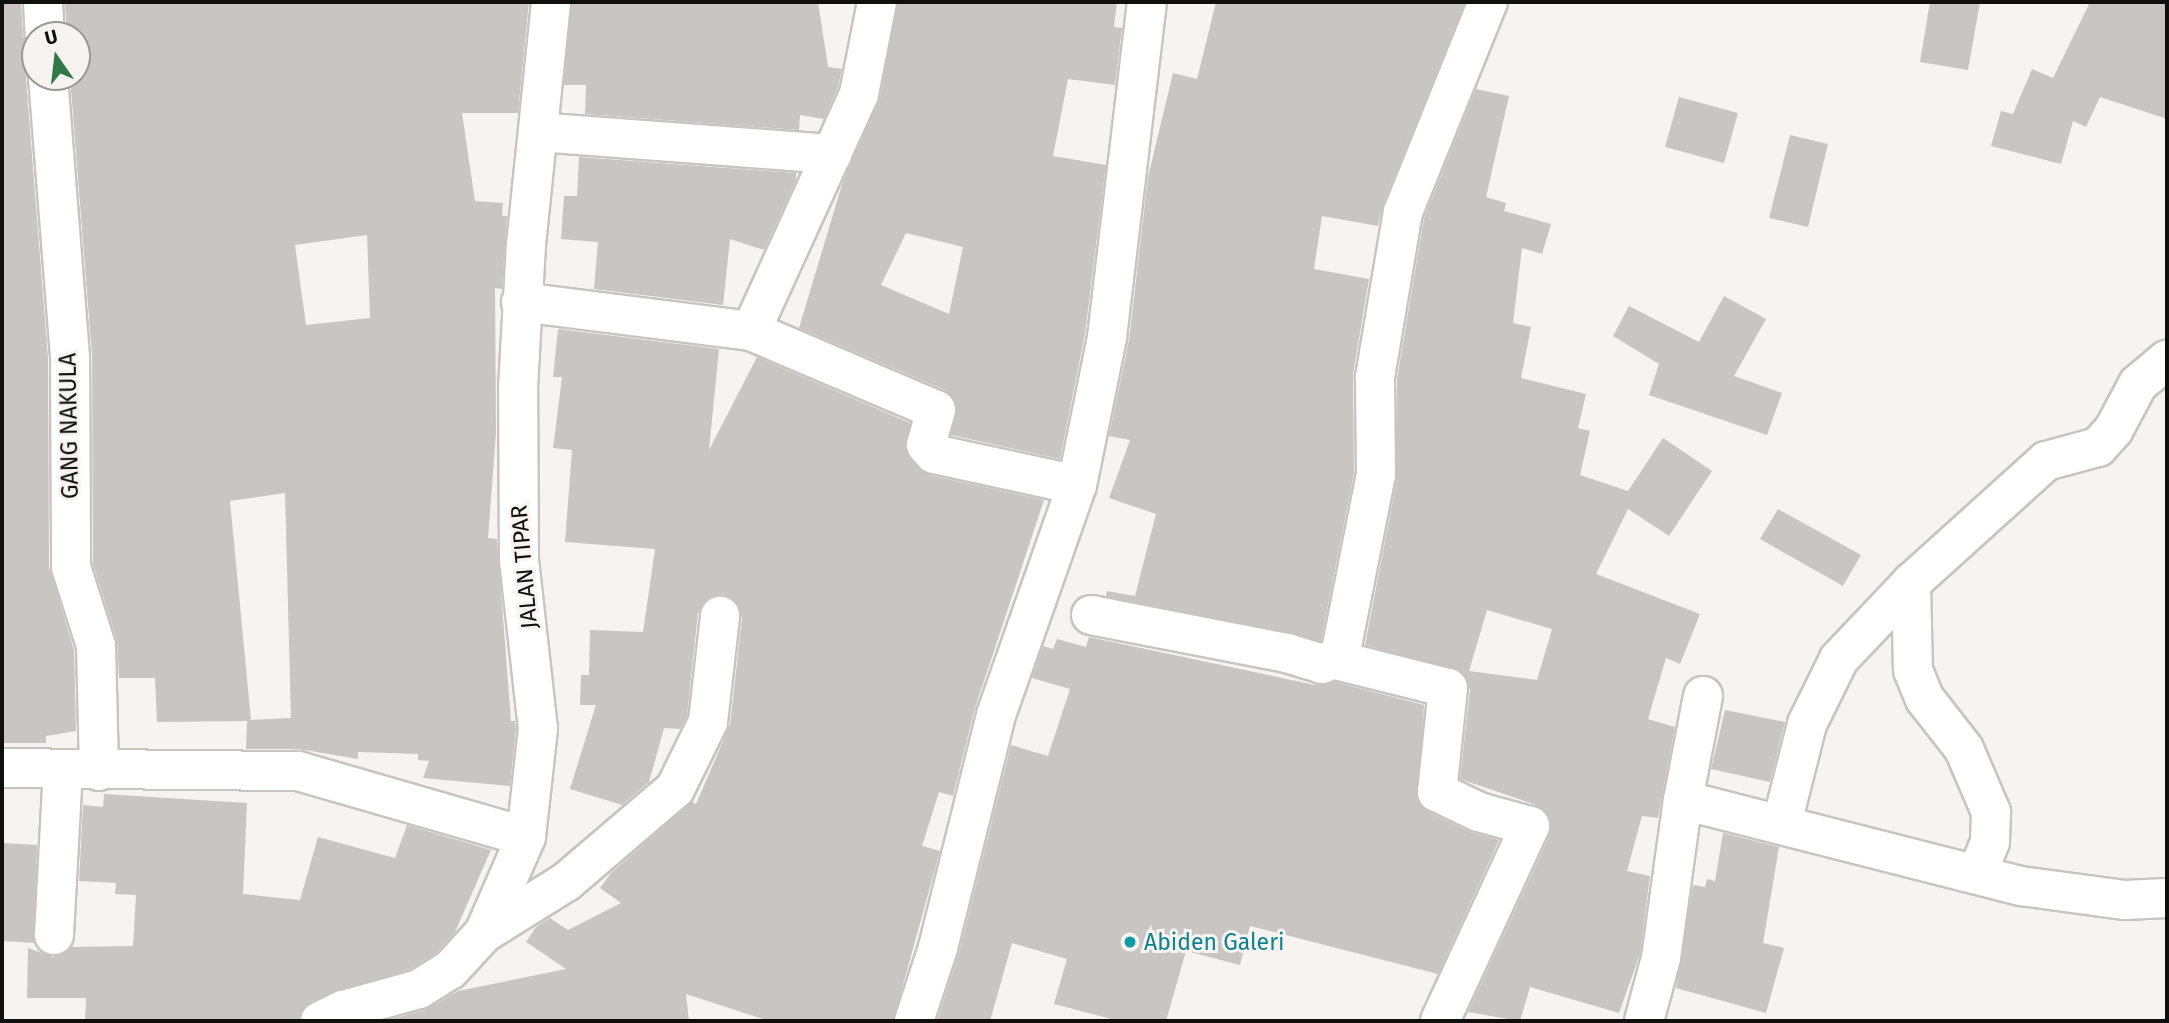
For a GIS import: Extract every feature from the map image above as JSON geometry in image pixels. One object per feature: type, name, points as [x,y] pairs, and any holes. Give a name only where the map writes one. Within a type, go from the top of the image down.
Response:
[{"type":"street","points":[[43,2],[44,21]]},
{"type":"street","name":"JALAN TIPAR","points":[[320,1021],[343,1010],[419,989],[450,970],[484,933],[526,837],[538,729],[519,561],[521,302],[551,2]]},
{"type":"street","points":[[751,331],[859,94],[877,2]]},
{"type":"street","points":[[914,1021],[938,948],[996,715],[1077,485],[1107,337],[1147,2]]},
{"type":"street","points":[[1336,660],[1345,646],[1376,475],[1375,377],[1403,212],[1488,2]]},
{"type":"street","name":"GANG NAKULA","points":[[49,91],[70,358],[71,566],[96,646],[81,771],[54,935]]},
{"type":"street","points":[[538,132],[832,154]]},
{"type":"street","points":[[521,302],[751,331],[936,410],[926,445],[934,454],[1077,485]]},
{"type":"street","points":[[1782,823],[1807,724],[1839,659],[1911,583],[2046,461],[2098,447],[2114,429],[2138,384],[2167,359]]},
{"type":"street","points":[[1911,583],[1913,670],[1925,699],[1964,749],[1991,812],[1990,842],[1978,872]]},
{"type":"street","points":[[1091,615],[1322,664],[1336,660],[1448,688],[1437,792],[1479,812],[1530,826],[1440,1021]]},
{"type":"street","points":[[484,933],[566,882],[676,789],[708,722],[720,616]]},
{"type":"street","points":[[1644,1021],[1661,958],[1683,800],[1703,696]]},
{"type":"street","points":[[2,768],[81,771],[298,771],[526,837]]},
{"type":"street","points":[[1683,800],[1978,872],[2021,886],[2125,900],[2167,898]]},
{"type":"building","points":[[2,2],[21,2],[21,91],[27,91],[48,358],[49,567],[74,650],[76,731],[46,736],[46,743],[2,743]]},
{"type":"building","points":[[65,2],[529,2],[518,113],[462,113],[475,201],[503,203],[502,216],[507,216],[502,289],[495,288],[496,433],[488,538],[497,539],[511,721],[515,721],[516,729],[510,786],[423,778],[429,761],[418,760],[418,754],[358,752],[358,759],[299,749],[246,749],[247,721],[157,722],[155,678],[119,678],[117,640],[93,564],[92,355],[71,91],[91,91],[91,21],[66,21]],"holes":[[[367,235],[370,318],[306,325],[295,245]],[[285,493],[291,718],[251,720],[230,501]]]},
{"type":"building","points":[[572,2],[818,2],[828,67],[842,69],[838,87],[824,119],[800,115],[799,130],[585,114],[586,85],[564,85]]},
{"type":"building","points":[[898,2],[1117,2],[1114,27],[1122,28],[1115,85],[1068,79],[1053,156],[1106,165],[1085,334],[1060,459],[951,435],[957,406],[945,390],[799,328],[843,181],[880,98]],"holes":[[[906,233],[963,247],[949,314],[881,285]]]},
{"type":"building","points":[[1216,2],[1465,2],[1383,204],[1378,226],[1322,216],[1314,269],[1369,279],[1353,374],[1354,473],[1321,641],[1106,596],[1107,591],[1135,596],[1156,514],[1109,498],[1130,440],[1109,436],[1129,340],[1148,177],[1173,73],[1197,79]]},
{"type":"building","points":[[1930,2],[1980,2],[1968,70],[1920,62]]},
{"type":"building","points":[[2090,2],[2167,2],[2167,119],[2100,97],[2086,127],[2073,121],[2061,164],[1991,146],[2001,111],[2013,114],[2032,69],[2053,78]]},
{"type":"building","points":[[1476,89],[1509,96],[1486,197],[1506,203],[1504,211],[1551,224],[1542,254],[1522,248],[1513,323],[1531,327],[1521,378],[1586,394],[1578,428],[1590,431],[1580,475],[1628,491],[1663,438],[1712,471],[1669,536],[1628,509],[1596,574],[1700,614],[1680,664],[1666,658],[1648,719],[1675,727],[1658,818],[1642,816],[1627,871],[1650,876],[1640,954],[1619,1013],[1530,987],[1520,1021],[1468,1012],[1550,835],[1551,822],[1536,805],[1460,779],[1470,690],[1463,672],[1365,645],[1397,479],[1397,379],[1424,218]],"holes":[[[1487,610],[1552,629],[1537,680],[1469,671]]]},
{"type":"building","points":[[1679,97],[1738,113],[1724,163],[1665,147]]},
{"type":"building","points":[[1790,135],[1828,144],[1808,227],[1769,218]]},
{"type":"building","points":[[579,157],[796,173],[796,180],[764,250],[730,239],[723,305],[594,289],[598,242],[561,239],[564,196],[577,196]]},
{"type":"building","points":[[1724,296],[1766,319],[1734,376],[1782,393],[1767,435],[1649,395],[1659,364],[1613,336],[1629,306],[1699,342]]},
{"type":"building","points":[[558,329],[719,349],[709,450],[757,357],[910,423],[905,450],[929,475],[1044,500],[975,708],[953,796],[939,792],[922,846],[940,851],[893,1021],[769,1021],[686,994],[689,1021],[384,1021],[425,1010],[458,991],[566,969],[526,942],[536,927],[550,918],[568,930],[621,903],[600,888],[611,873],[692,802],[696,804],[730,725],[742,618],[733,599],[722,594],[711,596],[698,613],[687,716],[680,729],[664,728],[649,782],[622,805],[570,789],[596,705],[580,705],[581,675],[589,675],[590,630],[643,632],[655,549],[565,542],[572,450],[553,448],[562,377],[553,377]]},
{"type":"building","points":[[1778,509],[1861,555],[1843,586],[1760,539]]},
{"type":"building","points":[[1089,637],[1315,685],[1335,682],[1424,705],[1418,802],[1428,812],[1470,832],[1499,840],[1438,974],[1250,926],[1240,965],[1186,951],[1166,1021],[1119,1021],[1054,1004],[1067,959],[1012,943],[990,1021],[937,1021],[959,953],[1011,745],[1048,756],[1070,689],[1032,678],[1043,646],[1053,649],[1057,639],[1086,647]]},
{"type":"building","points":[[1725,710],[1785,722],[1770,782],[1711,769]]},
{"type":"building","points":[[104,794],[247,803],[243,894],[300,900],[318,837],[395,858],[407,825],[491,850],[455,932],[436,953],[410,969],[311,1001],[298,1021],[85,1021],[86,998],[27,998],[28,948],[53,957],[72,947],[133,946],[136,895],[115,894],[116,883],[79,881],[83,805],[103,807]]},
{"type":"building","points":[[1723,833],[1779,847],[1763,943],[1784,948],[1766,1013],[1676,988],[1693,885],[1705,887],[1707,879],[1715,881]]},
{"type":"building","points":[[2,843],[37,845],[34,943],[2,941]]},
{"type":"place","name":"Abiden Galeri","points":[[1130,942]]}]
